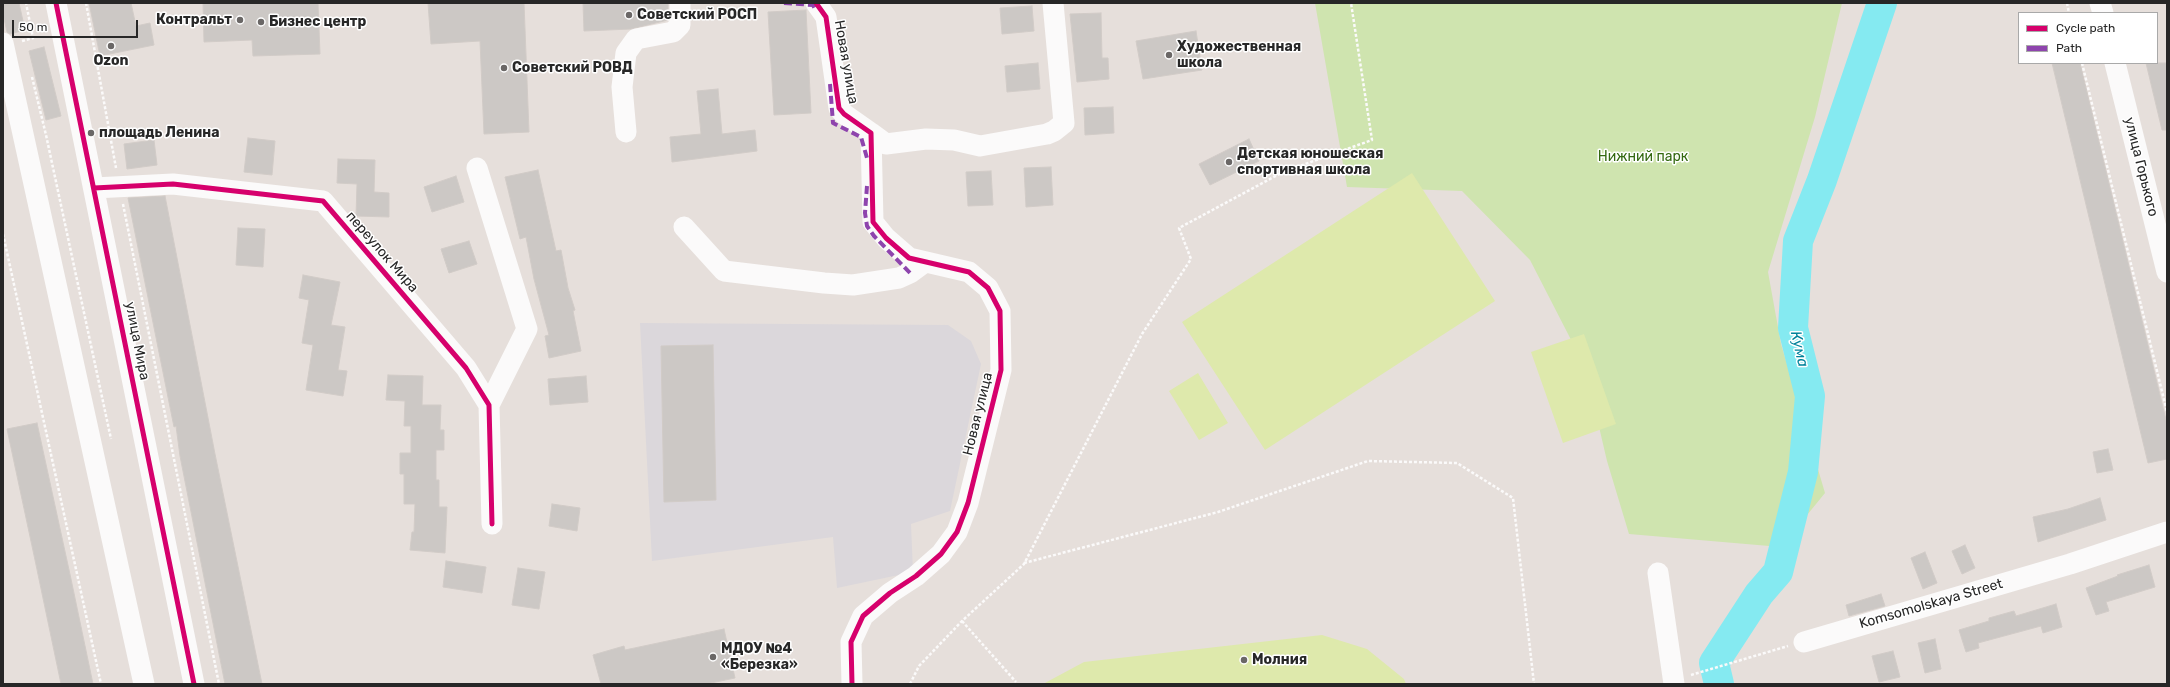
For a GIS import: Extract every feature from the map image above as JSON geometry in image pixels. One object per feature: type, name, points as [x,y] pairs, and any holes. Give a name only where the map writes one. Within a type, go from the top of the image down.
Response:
[{"type":"street","name":"улица Мира","points":[[56,3],[194,684]]},
{"type":"street","points":[[626,132],[622,87],[626,53],[636,39],[673,32],[680,25],[680,3]]},
{"type":"street","name":"Новая улица","points":[[816,3],[826,17],[839,108],[844,114],[871,133],[873,222],[886,238],[909,258],[969,272],[988,288],[1000,311],[1001,370],[968,503],[957,532],[941,554],[916,576],[890,593],[863,616],[851,642],[852,684]]},
{"type":"street","points":[[871,133],[886,144],[926,139],[954,140],[980,146],[1047,134],[1054,131],[1064,123],[1053,3]]},
{"type":"street","points":[[3,43],[144,684]]},
{"type":"street","name":"улица Горького","points":[[2115,64],[2167,272]]},
{"type":"street","points":[[477,168],[527,329],[489,405],[492,524]]},
{"type":"street","name":"переулок Мира","points":[[94,188],[173,184],[323,201],[466,368],[489,405]]},
{"type":"street","points":[[684,227],[724,271],[824,284],[853,285],[899,278],[910,273],[925,262]]},
{"type":"street","name":"Komsomolskaya Street","points":[[1804,642],[2062,566],[2167,532]]},
{"type":"street","points":[[1658,573],[1674,684]]},
{"type":"path","points":[[24,48],[22,41],[33,38],[26,3]]},
{"type":"path","points":[[86,3],[119,186],[219,684]]},
{"type":"path","points":[[910,684],[919,666],[962,622],[1024,564],[1142,334],[1191,259],[1179,228],[1283,172],[1372,140],[1351,3]]},
{"type":"path","points":[[2082,64],[2167,412]]},
{"type":"path","points":[[30,70],[46,135],[112,444]]},
{"type":"path","points":[[3,234],[101,684]]},
{"type":"path","points":[[1024,564],[1218,512],[1368,461],[1457,463],[1513,498],[1534,684]]},
{"type":"path","points":[[962,622],[1016,682]]},
{"type":"path","points":[[1695,674],[1804,642]]},
{"type":"shaded area","points":[[640,323],[948,325],[971,341],[981,364],[950,511],[911,524],[913,572],[837,588],[833,537],[652,561]]},
{"type":"green space","name":"Нижний парк","points":[[1315,3],[1842,3],[1815,117],[1768,272],[1781,344],[1825,493],[1781,547],[1629,534],[1607,461],[1585,367],[1530,260],[1462,191],[1347,187]]},
{"type":"green space","points":[[1412,173],[1495,301],[1265,450],[1182,322]]},
{"type":"green space","points":[[1584,334],[1616,424],[1563,443],[1531,352]]},
{"type":"green space","points":[[1198,373],[1228,423],[1199,440],[1169,391]]},
{"type":"green space","name":"Молния","points":[[1322,635],[1367,649],[1404,679],[1406,684],[1043,684],[1084,662]]},
{"type":"building","points":[[3,3],[19,3],[25,30],[10,34],[7,32],[3,14]]},
{"type":"building","points":[[89,3],[131,3],[136,26],[150,23],[154,45],[100,56]]},
{"type":"building","name":"Бизнес центр","points":[[203,3],[318,3],[320,54],[253,56],[252,40],[204,42]]},
{"type":"building","name":"Советский РОВД","points":[[428,3],[524,3],[529,132],[484,134],[480,41],[431,44]]},
{"type":"building","name":"Советский РОСП","points":[[583,3],[668,3],[668,20],[631,29],[584,31]]},
{"type":"building","points":[[1032,6],[1034,31],[1002,34],[1000,8]]},
{"type":"building","points":[[806,10],[811,113],[774,115],[768,12]]},
{"type":"building","points":[[1101,13],[1102,58],[1108,58],[1109,79],[1077,82],[1070,14]]},
{"type":"building","name":"Художественная школа","points":[[1196,31],[1202,70],[1143,79],[1136,41]]},
{"type":"building","points":[[44,47],[61,116],[46,120],[29,51]]},
{"type":"building","points":[[1038,63],[1040,89],[1007,92],[1005,66]]},
{"type":"building","points":[[2167,63],[2167,130],[2162,130],[2146,64]]},
{"type":"building","points":[[2052,64],[2080,64],[2167,424],[2167,459],[2148,463]]},
{"type":"building","points":[[718,89],[722,134],[755,130],[757,151],[672,162],[670,137],[701,134],[697,91]]},
{"type":"building","points":[[1113,107],[1114,133],[1085,135],[1084,108]]},
{"type":"building","points":[[248,138],[275,141],[272,175],[244,172]]},
{"type":"building","name":"Детская юношеская спортивная школа","points":[[1249,139],[1259,161],[1210,185],[1199,164]]},
{"type":"building","points":[[154,140],[157,165],[127,169],[124,144]]},
{"type":"building","points":[[338,159],[375,160],[374,192],[389,193],[389,217],[356,216],[357,184],[337,183]]},
{"type":"building","points":[[1051,167],[1053,205],[1026,207],[1024,168]]},
{"type":"building","points":[[538,170],[556,251],[561,250],[568,288],[575,310],[573,311],[581,351],[549,358],[545,336],[549,335],[534,279],[526,237],[520,239],[505,177]]},
{"type":"building","points":[[991,171],[993,205],[968,206],[966,172]]},
{"type":"building","points":[[456,176],[464,202],[432,212],[424,187]]},
{"type":"building","points":[[165,196],[215,454],[262,684],[225,684],[180,456],[176,426],[174,427],[128,198]]},
{"type":"building","points":[[238,228],[265,229],[263,267],[236,265]]},
{"type":"building","points":[[469,241],[477,264],[449,273],[441,249]]},
{"type":"building","points":[[303,275],[340,282],[331,325],[345,327],[338,370],[347,371],[343,396],[306,390],[313,345],[302,343],[309,300],[299,298]]},
{"type":"building","points":[[713,345],[716,500],[664,502],[661,346]]},
{"type":"building","points":[[388,375],[423,376],[422,405],[441,405],[440,430],[444,430],[444,450],[436,450],[436,480],[439,480],[439,507],[447,507],[445,553],[410,550],[412,532],[414,532],[415,504],[404,504],[404,474],[400,474],[400,453],[411,453],[411,426],[404,426],[405,401],[386,400]]},
{"type":"building","points":[[586,376],[588,402],[550,405],[548,379]]},
{"type":"building","points":[[37,423],[93,684],[61,684],[7,429]]},
{"type":"building","points":[[2108,449],[2113,470],[2097,473],[2093,452]]},
{"type":"building","points":[[2100,498],[2106,520],[2038,542],[2033,517],[2068,509]]},
{"type":"building","points":[[552,504],[580,508],[577,531],[549,526]]},
{"type":"building","points":[[1965,545],[1975,568],[1962,574],[1952,551]]},
{"type":"building","points":[[1925,552],[1937,583],[1923,589],[1911,558]]},
{"type":"building","points":[[446,561],[486,567],[482,593],[443,587]]},
{"type":"building","points":[[2149,565],[2155,587],[2106,602],[2109,611],[2096,615],[2086,588],[2118,576],[2117,575]]},
{"type":"building","points":[[518,568],[545,572],[539,609],[512,605]]},
{"type":"building","points":[[1881,594],[1885,606],[1849,616],[1846,605]]},
{"type":"building","points":[[2056,604],[2062,627],[2043,633],[2041,626],[1978,643],[1979,648],[1966,652],[1959,630],[1989,621],[1989,618],[2014,611],[2016,616]]},
{"type":"building","points":[[724,629],[735,678],[706,684],[601,684],[593,655],[624,646],[625,650]]},
{"type":"building","points":[[1935,639],[1941,669],[1925,673],[1918,643]]},
{"type":"building","points":[[1893,651],[1900,677],[1879,682],[1872,656]]},
{"type":"waterway","name":"Кума","points":[[1719,684],[1714,663],[1759,594],[1778,572],[1803,472],[1810,396],[1793,328],[1798,241],[1822,180],[1882,3]]},
{"type":"marked path","points":[[784,3],[813,5],[816,11]]},
{"type":"marked path","points":[[830,84],[833,123],[861,137],[867,158]]},
{"type":"marked path","points":[[867,186],[865,213],[867,226],[874,236],[910,273]]},
{"type":"cycle path","points":[[56,3],[194,684]]},
{"type":"cycle path","points":[[816,3],[826,17],[839,108],[844,114],[871,133],[873,222],[886,238],[909,258],[969,272],[988,288],[1000,311],[1001,370],[968,503],[957,532],[941,554],[916,576],[890,593],[863,616],[851,642],[852,684]]},
{"type":"cycle path","points":[[94,188],[173,184],[323,201],[466,368],[489,405],[492,524]]},
{"type":"place","name":"Советский РОСП","points":[[629,15]]},
{"type":"place","name":"Контральт","points":[[240,20]]},
{"type":"place","name":"Бизнес центр","points":[[261,22]]},
{"type":"place","name":"Ozon","points":[[111,46]]},
{"type":"place","name":"Художественная школа","points":[[1169,55]]},
{"type":"place","name":"Советский РОВД","points":[[504,68]]},
{"type":"place","name":"площадь Ленина","points":[[91,133]]},
{"type":"place","name":"Детская юношеская спортивная школа","points":[[1229,162]]},
{"type":"place","name":"МДОУ №4 «Березка»","points":[[713,657]]},
{"type":"place","name":"Молния","points":[[1244,660]]}]
